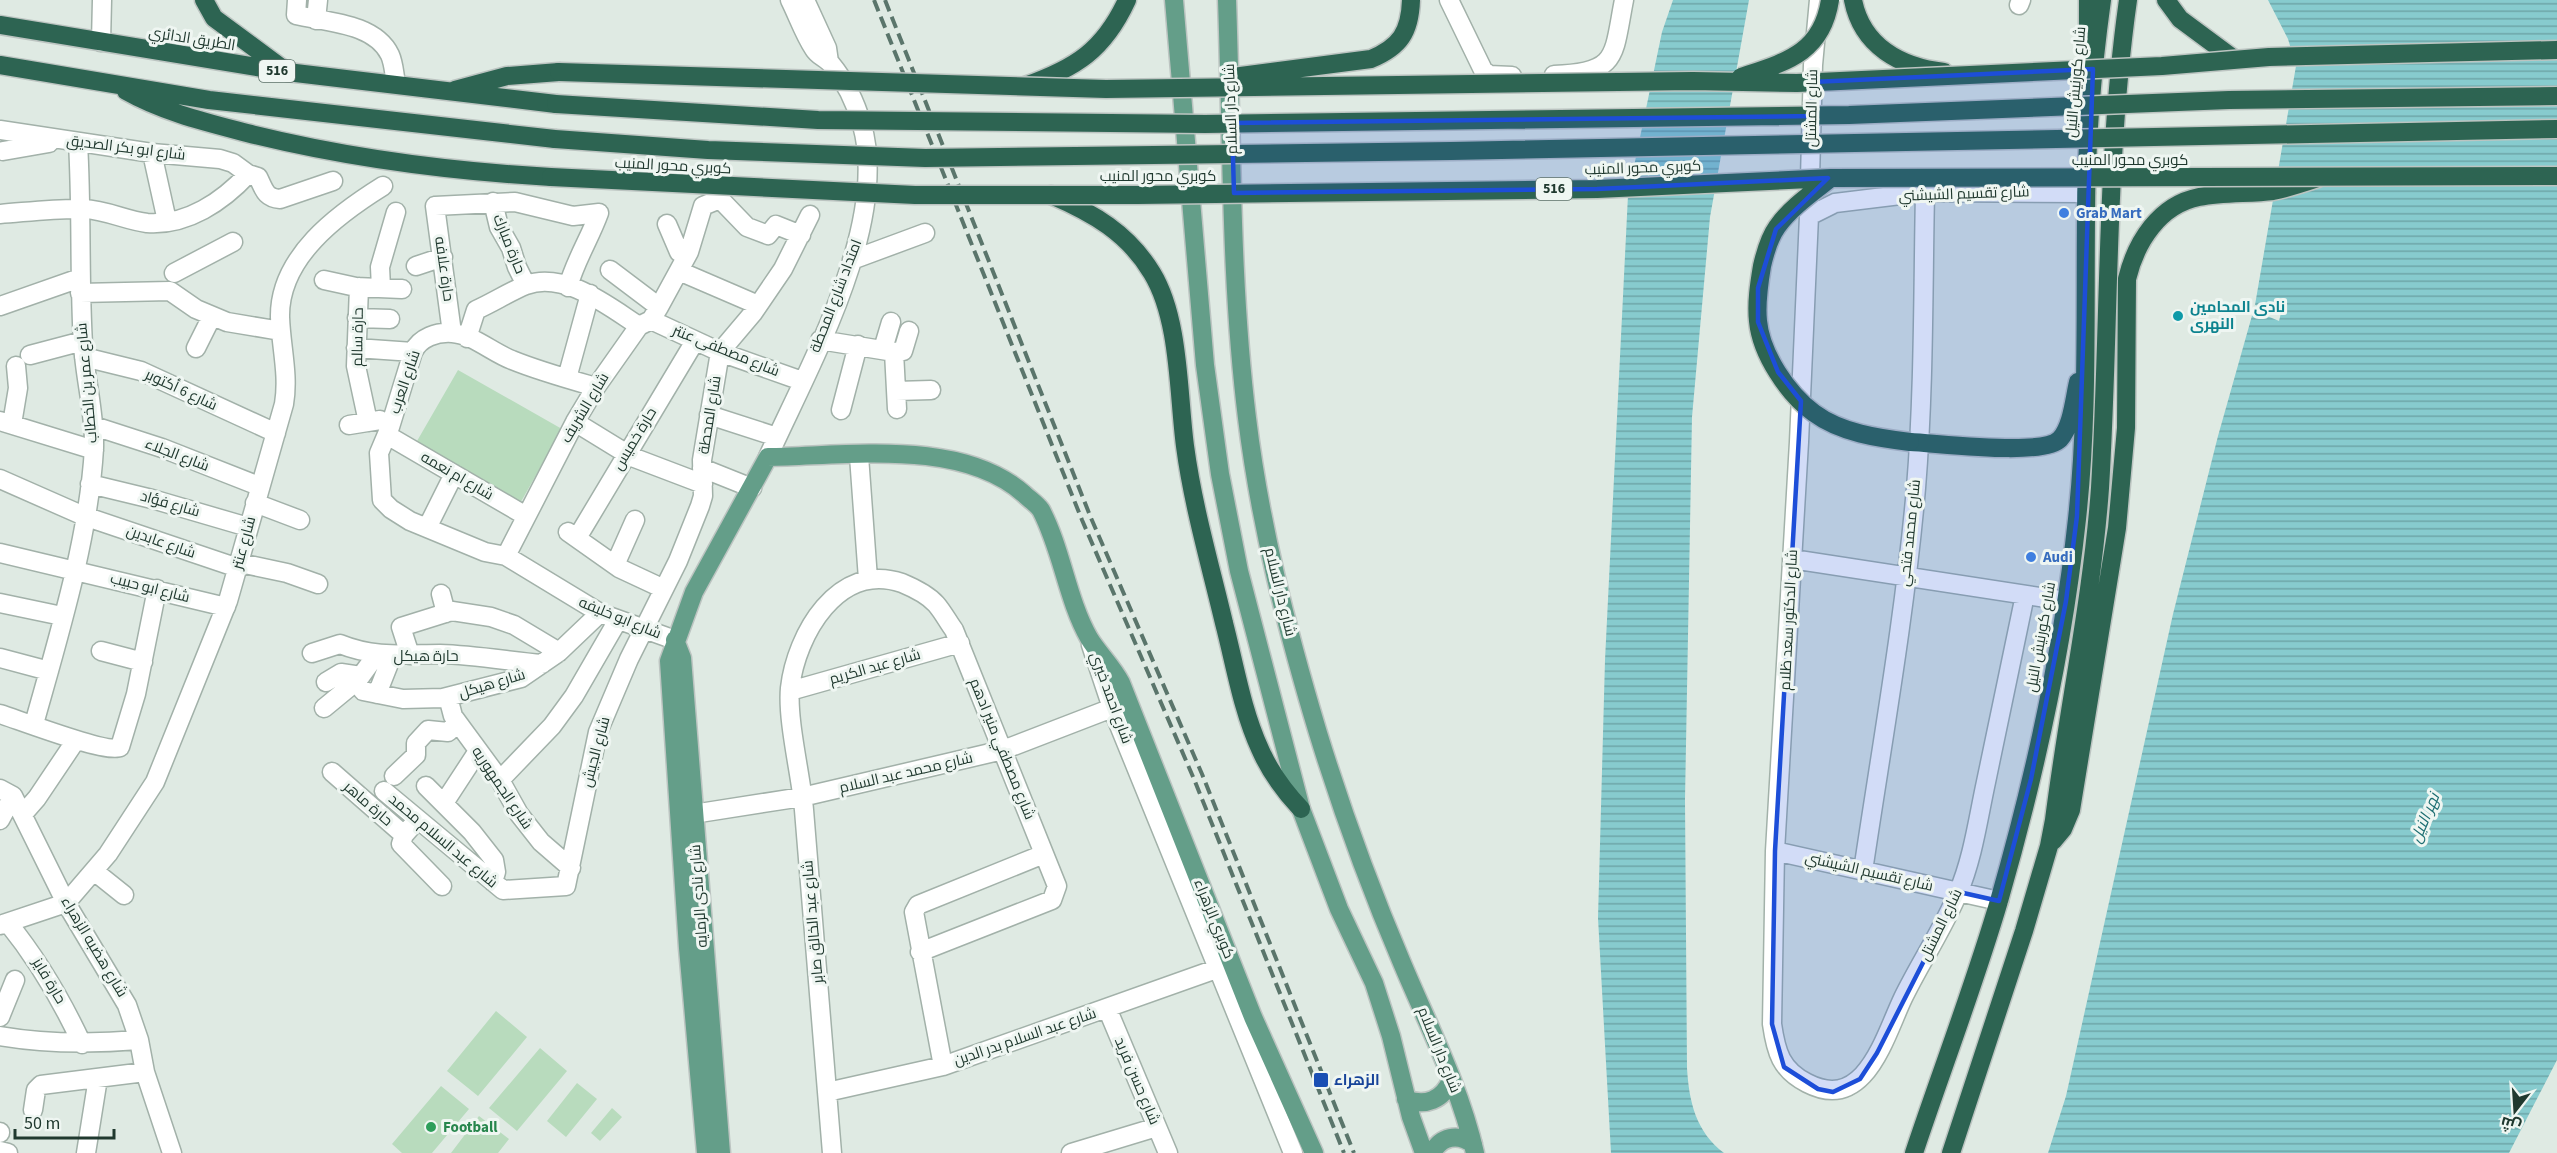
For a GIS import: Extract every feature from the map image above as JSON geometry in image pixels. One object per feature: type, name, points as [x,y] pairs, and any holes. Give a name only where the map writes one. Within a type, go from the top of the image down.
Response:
[{"type":"highway","points":[[204,0],[214,18],[287,72]]},
{"type":"highway","points":[[1018,88],[1072,67],[1090,54],[1118,20],[1127,0]]},
{"type":"highway","points":[[1159,87],[1371,59],[1389,52],[1402,38],[1411,0]]},
{"type":"highway","points":[[1730,81],[1781,64],[1805,50],[1822,28],[1830,0]]},
{"type":"highway","points":[[1853,0],[1867,34],[1884,52],[1905,64],[1978,75]]},
{"type":"highway","points":[[2088,0],[2086,31],[2093,67]]},
{"type":"highway","name":"شارع كورنيش النيل","points":[[1914,1153],[1999,901],[2031,779],[2066,602],[2077,516],[2085,351],[2086,193],[2093,67],[2102,0]]},
{"type":"highway","points":[[1952,1153],[2049,846],[2086,606],[2100,488],[2114,126],[2128,0]]},
{"type":"highway","points":[[2166,0],[2180,19],[2234,58]]},
{"type":"highway","name":"الطريق الدائري","points":[[0,25],[287,72],[451,92],[556,104],[818,120],[1205,124],[1849,115],[2217,101],[2557,96]]},
{"type":"highway","name":"516","points":[[1018,88],[1730,81],[1797,83],[2162,66],[2234,58],[2557,50]]},
{"type":"highway","name":"516","points":[[0,65],[114,84]]},
{"type":"highway","name":"الطريق الدائري","points":[[451,92],[507,76],[559,72],[1018,88]]},
{"type":"highway","name":"كوبري محور المنيب","points":[[114,84],[220,102],[555,139],[708,150],[925,158],[1451,151],[2557,129]]},
{"type":"highway","name":"كوبري محور المنيب","points":[[114,84],[151,105],[231,129],[311,147],[418,166],[551,177],[793,191],[915,195],[1049,194],[1597,189],[1831,178],[2557,176]]},
{"type":"highway","points":[[1831,178],[1792,210],[1776,228],[1765,254],[1758,288],[1758,322],[1766,348],[1778,372],[1796,396],[1815,414],[1864,435],[1915,442],[2021,448],[2046,447],[2059,440],[2066,428],[2085,351]]},
{"type":"highway","points":[[2049,846],[2063,829],[2071,810],[2113,564],[2126,428],[2127,279],[2140,242],[2151,226],[2182,202],[2220,194],[2273,191],[2318,178]]},
{"type":"highway","points":[[1049,194],[1089,211],[1114,228],[1142,258],[1153,274],[1166,302],[1190,477],[1237,673],[1259,748],[1276,779],[1301,809]]},
{"type":"main road","points":[[1174,0],[1200,322],[1218,463],[1250,620],[1301,809],[1339,909],[1374,983],[1391,1036],[1406,1099],[1424,1153]]},
{"type":"main road","name":"شارع دار السلام","points":[[1227,0],[1242,371],[1252,460],[1268,543],[1300,670],[1339,796],[1380,909],[1451,1080],[1474,1149]]},
{"type":"main road","name":"شارع احمد خيري","points":[[768,457],[897,454],[957,459],[982,468],[1017,488],[1040,508],[1090,639]]},
{"type":"main road","name":"شارع نادى الرمايه","points":[[706,1153],[669,669],[675,640],[694,592],[768,457]]},
{"type":"main road","name":"كوبري الزهراء","points":[[1090,639],[1107,660],[1121,683],[1253,1017],[1314,1153]]},
{"type":"main road","name":"شارع نادى الرمايه","points":[[675,640],[682,658],[721,1153]]},
{"type":"main road","points":[[1406,1099],[1420,1103],[1435,1100],[1445,1092],[1451,1080]]},
{"type":"main road","points":[[1432,1153],[1438,1144],[1450,1138],[1462,1138],[1474,1149]]},
{"type":"street","points":[[101,42],[102,0]]},
{"type":"street","points":[[316,20],[318,0]]},
{"type":"street","points":[[790,0],[813,48],[830,62]]},
{"type":"street","points":[[805,0],[827,48],[830,62]]},
{"type":"street","points":[[1449,0],[1483,70],[1489,75],[1574,74],[1592,72],[1605,65],[1614,54],[1624,0]]},
{"type":"street","name":"شارع المشتل","points":[[1809,216],[1813,65],[1819,0]]},
{"type":"street","points":[[296,8],[316,20],[359,28],[376,40],[389,53],[396,84]]},
{"type":"street","name":"امتداد شارع المحطة","points":[[768,457],[820,340],[852,260],[863,221],[868,160],[862,125],[853,103],[830,62]]},
{"type":"street","name":"شارع ابو بكر الصديق","points":[[0,130],[152,153],[220,159],[258,177],[267,195],[272,199],[280,199],[333,181]]},
{"type":"street","points":[[3,150],[58,140]]},
{"type":"street","name":"شارع عمر بن الخطاب","points":[[33,724],[49,671],[74,569],[94,450],[94,426],[83,349],[80,285],[82,209],[78,143]]},
{"type":"street","points":[[152,153],[167,221]]},
{"type":"street","points":[[0,214],[82,209],[107,212],[148,223],[167,221],[198,213],[228,195],[248,174]]},
{"type":"street","name":"شارع عنتر","points":[[66,903],[108,854],[155,782],[226,606],[287,387],[280,314],[284,292],[301,256],[318,235],[383,186]]},
{"type":"street","name":"شارع تقسيم الشيشني","points":[[1809,216],[1835,203],[1925,192],[2086,193]]},
{"type":"street","name":"شارع محمد فتحي","points":[[1863,871],[1906,576],[1915,442],[1925,192]]},
{"type":"street","name":"شارع الشريف","points":[[506,556],[575,422],[596,387],[650,318],[682,264],[703,206],[718,199],[723,200],[747,227],[768,235],[776,225],[801,235]]},
{"type":"street","points":[[493,202],[515,202],[573,216],[599,213],[590,239],[572,270],[568,287]]},
{"type":"street","name":"حارة علافه","points":[[460,335],[443,257],[435,206],[493,202]]},
{"type":"street","name":"حارة مبارك","points":[[493,202],[499,227],[511,248],[516,267],[526,285]]},
{"type":"street","points":[[381,288],[380,267],[396,212]]},
{"type":"street","name":"شارع المحطة","points":[[644,630],[700,506],[709,415],[720,352],[758,305],[783,269],[810,215]]},
{"type":"street","name":"شارع الدكتور سعد ظلام","points":[[1772,1024],[1775,851],[1809,216]]},
{"type":"street","points":[[667,224],[682,264],[758,305]]},
{"type":"street","points":[[852,260],[925,233]]},
{"type":"street","points":[[182,298],[171,266],[233,242]]},
{"type":"street","points":[[416,266],[443,257]]},
{"type":"street","points":[[610,270],[650,318]]},
{"type":"street","points":[[324,280],[359,288],[402,289]]},
{"type":"street","points":[[596,387],[513,361],[460,335],[476,310],[526,285],[544,282],[582,290],[650,318]]},
{"type":"street","points":[[0,306],[80,285],[159,290],[170,291],[212,316],[227,322],[281,331]]},
{"type":"street","name":"حارة سالم","points":[[359,288],[357,318],[350,358],[368,422]]},
{"type":"street","points":[[567,378],[590,294]]},
{"type":"street","points":[[196,348],[212,316]]},
{"type":"street","points":[[357,318],[390,319]]},
{"type":"street","name":"شارع مصطفى عنتر","points":[[650,318],[720,352],[802,381]]},
{"type":"street","points":[[891,322],[889,350],[897,400],[931,390]]},
{"type":"street","points":[[820,340],[903,351],[909,331]]},
{"type":"street","name":"شارع العرب","points":[[379,453],[416,346],[427,338],[460,335]]},
{"type":"street","name":"حارة خميس","points":[[615,565],[572,535],[626,454],[695,341]]},
{"type":"street","points":[[841,410],[858,345]]},
{"type":"street","points":[[83,349],[23,360],[18,388],[6,422],[94,450]]},
{"type":"street","name":"شارع 6 أكتوبر","points":[[83,349],[141,371],[276,433]]},
{"type":"street","points":[[350,358],[413,352]]},
{"type":"street","points":[[709,415],[777,437]]},
{"type":"street","points":[[349,425],[368,422],[390,426]]},
{"type":"street","points":[[575,422],[626,454],[752,488]]},
{"type":"street","name":"شارع الجلاء","points":[[94,426],[162,448],[257,494],[300,520]]},
{"type":"street","name":"شارع ام نعمه","points":[[390,426],[454,474],[526,516]]},
{"type":"street","name":"شارع ابو خليفه","points":[[379,453],[382,500],[391,510],[485,552],[506,556],[600,613],[675,640]]},
{"type":"street","points":[[790,691],[802,642],[813,622],[830,601],[846,588],[868,579],[859,456]]},
{"type":"street","points":[[427,528],[454,474]]},
{"type":"street","name":"شارع عابدين","points":[[0,479],[84,516],[239,566],[287,573],[318,584]]},
{"type":"street","name":"شارع فؤاد","points":[[90,484],[152,498],[248,527]]},
{"type":"street","points":[[635,520],[615,565],[664,589]]},
{"type":"street","name":"شارع ابو حبيب","points":[[0,553],[226,606]]},
{"type":"street","points":[[1792,559],[2066,602]]},
{"type":"street","name":"شارع مصطفي منير ادهم","points":[[868,579],[893,580],[916,588],[936,604],[960,643],[1057,886],[1052,900],[920,952]]},
{"type":"street","points":[[0,714],[76,740],[113,749],[120,747],[136,694],[157,590]]},
{"type":"street","points":[[441,594],[446,613]]},
{"type":"street","name":"شارع المشتل","points":[[1772,1024],[1776,1051],[1784,1067],[1818,1089],[1833,1092],[1848,1088],[1860,1079],[1877,1053],[1959,892],[1972,848],[2025,595]]},
{"type":"street","points":[[0,603],[62,616]]},
{"type":"street","points":[[324,708],[367,687],[393,655],[401,627],[452,611],[491,617],[514,625],[559,652]]},
{"type":"street","name":"شارع هيكل","points":[[326,682],[340,673],[367,687],[403,699],[448,698],[521,678],[559,652],[600,613]]},
{"type":"street","points":[[500,780],[552,726],[574,696],[618,620]]},
{"type":"street","name":"شارع الجيش","points":[[570,874],[598,732],[644,630]]},
{"type":"street","name":"شارع احمد خيري","points":[[1090,639],[1112,708],[1293,1153]]},
{"type":"street","name":"شارع عبد الكريم","points":[[790,691],[960,643]]},
{"type":"street","name":"حارة هيكل","points":[[312,653],[340,644],[393,655],[441,654],[542,664]]},
{"type":"street","points":[[101,651],[143,662]]},
{"type":"street","points":[[0,658],[49,671]]},
{"type":"street","name":"شارع عبد الخالق صابر","points":[[790,691],[802,796],[832,1153]]},
{"type":"street","name":"شارع الجمهوريه","points":[[448,698],[458,723],[500,780],[519,814],[570,874]]},
{"type":"street","name":"شارع محمد عبد السلام","points":[[693,814],[802,796],[1003,750],[1112,708]]},
{"type":"street","name":"شارع عبد السلام محمد","points":[[458,723],[448,732],[425,732],[416,744],[416,755],[389,784],[418,819],[498,886]]},
{"type":"street","points":[[22,814],[37,798],[76,740]]},
{"type":"street","points":[[444,803],[478,751]]},
{"type":"street","name":"حارة ماهر","points":[[332,772],[404,835]]},
{"type":"street","points":[[426,786],[494,860],[498,886],[562,888],[570,874]]},
{"type":"street","points":[[0,820],[6,792]]},
{"type":"street","name":"شارع هضبه الزهراء","points":[[6,792],[22,814],[66,903],[127,1005],[139,1040],[145,1072],[172,1153]]},
{"type":"street","points":[[418,819],[404,835],[401,841],[403,848],[442,886]]},
{"type":"street","name":"شارع تقسيم الشيشني","points":[[1775,851],[1999,901]]},
{"type":"street","points":[[943,1066],[914,912],[918,905],[1044,854]]},
{"type":"street","points":[[94,871],[124,895]]},
{"type":"street","points":[[4,924],[66,903]]},
{"type":"street","name":"حارة فايز","points":[[4,924],[30,950],[67,1011],[82,1044]]},
{"type":"street","name":"شارع عبد السلام بدر الدين","points":[[827,1092],[943,1066],[1219,968]]},
{"type":"street","points":[[2,1005],[15,980]]},
{"type":"street","name":"شارع حسن فريد","points":[[1107,1008],[1168,1153]]},
{"type":"street","points":[[0,1036],[35,1042],[82,1044],[139,1040]]},
{"type":"street","points":[[33,1110],[36,1090],[39,1086],[145,1072]]},
{"type":"street","points":[[86,1153],[98,1078]]},
{"type":"street","points":[[1071,1153],[1157,1127]]},
{"type":"street","points":[[0,1151],[8,1153]]},
{"type":"highlighted area","points":[[2093,69],[2077,516],[2066,601],[2031,779],[1999,901],[1959,892],[1877,1053],[1860,1079],[1833,1092],[1818,1089],[1784,1067],[1772,1024],[1775,851],[1801,401],[1778,372],[1758,322],[1758,288],[1776,229],[1828,178],[1597,189],[1234,193],[1232,123],[1812,116],[1812,82]]},
{"type":"green space","points":[[458,370],[562,429],[518,507],[413,448]]},
{"type":"green space","points":[[496,1011],[527,1037],[478,1096],[447,1071]]},
{"type":"green space","points":[[540,1048],[567,1071],[517,1131],[489,1108]]},
{"type":"green space","points":[[577,1083],[597,1099],[566,1137],[547,1121]]},
{"type":"green space","name":"Football","points":[[441,1086],[469,1109],[432,1153],[402,1153],[392,1144]]},
{"type":"green space","points":[[612,1108],[622,1117],[600,1141],[591,1133]]},
{"type":"green space","points":[[479,1116],[509,1139],[498,1153],[451,1153]]},
{"type":"water","points":[[1673,0],[1749,0],[1710,217],[1692,417],[1685,800],[1687,1068],[1692,1104],[1696,1115],[1707,1136],[1724,1153],[1611,1153],[1598,918],[1605,660],[1628,195],[1662,32]]},
{"type":"water","name":"نهر النيل","points":[[2268,0],[2557,0],[2557,1060],[2509,1153],[2048,1153],[2066,1096],[2173,614],[2218,436],[2255,305],[2296,66],[2288,39]]},
{"type":"pier","points":[[2265,304],[2282,309],[2279,321],[2253,310],[2255,305],[2264,307]]},
{"type":"railway","points":[[874,0],[1082,520],[1194,779],[1344,1153]]},
{"type":"railway","points":[[885,0],[1091,518],[1202,774],[1354,1153]]},
{"type":"place","name":"Grab Mart","points":[[2064,213]]},
{"type":"place","name":"نادى المحامين النهرى","points":[[2178,316]]},
{"type":"place","name":"Audi","points":[[2031,557]]},
{"type":"place","name":"الزهراء","points":[[1321,1080]]},
{"type":"place","name":"Football","points":[[431,1127]]}]
